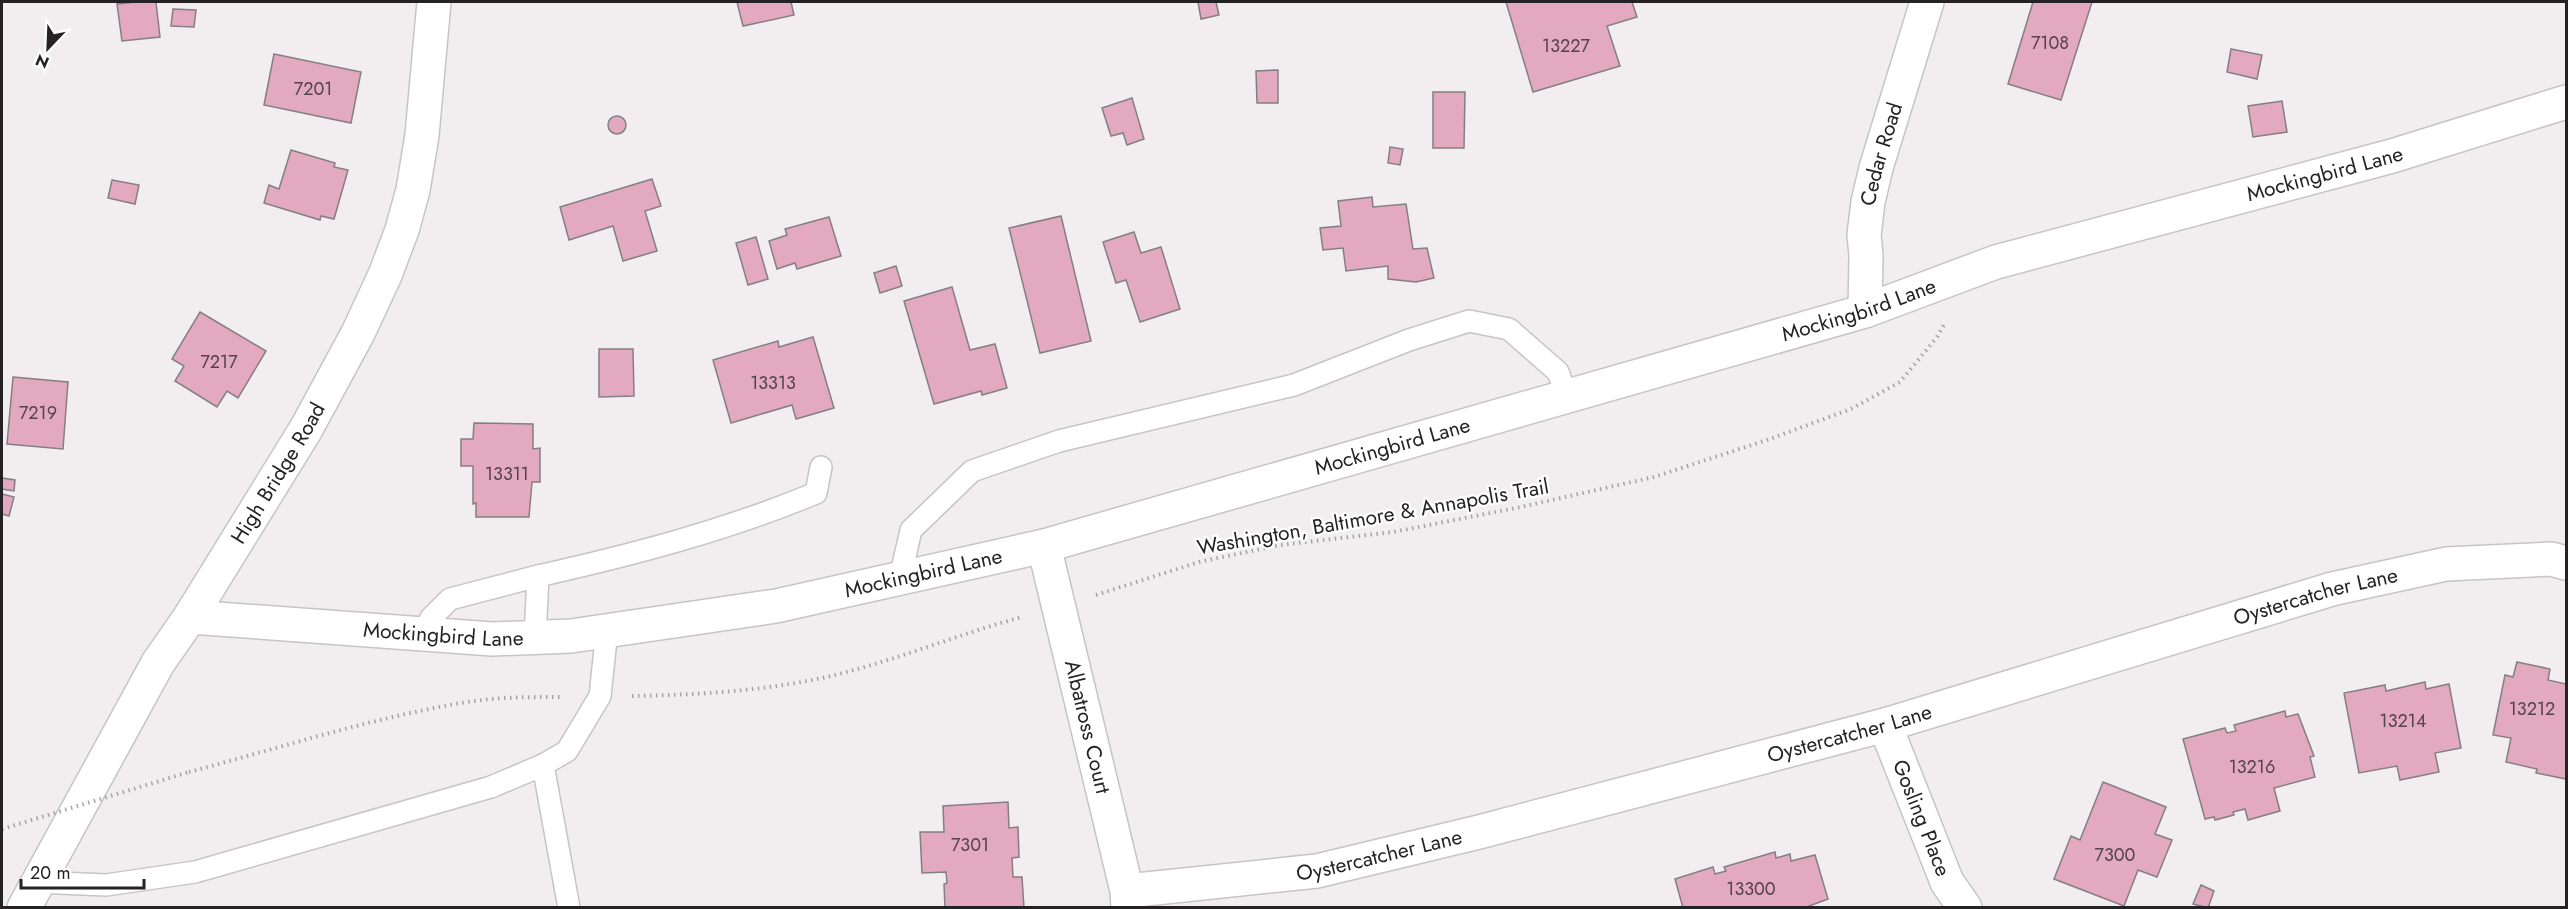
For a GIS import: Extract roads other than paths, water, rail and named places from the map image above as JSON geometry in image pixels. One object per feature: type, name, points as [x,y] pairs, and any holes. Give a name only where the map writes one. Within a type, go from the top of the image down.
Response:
[{"type":"street","name":"High Bridge Road","points":[[30,895],[158,663],[190,617],[306,429],[358,333],[385,275],[402,230],[413,190],[422,135],[434,2]]},
{"type":"street","name":"Cedar Road","points":[[1865,311],[1864,235],[1868,202],[1876,168],[1927,2]]},
{"type":"street","name":"Mockingbird Lane","points":[[190,617],[492,639],[571,636],[776,606],[1044,546],[1865,311],[2008,259],[2392,156],[2566,102]]},
{"type":"street","name":"Albatross Court","points":[[1044,546],[1128,899]]},
{"type":"street","name":"Oystercatcher Lane","points":[[1128,899],[1317,871],[1479,832],[1886,724],[2332,589],[2446,564],[2551,559],[2566,563]]},
{"type":"street","name":"Gosling Place","points":[[1886,724],[1947,882],[1965,908]]},
{"type":"lane","points":[[900,578],[910,530],[972,471],[1059,441],[1294,385],[1409,340],[1469,321],[1509,329],[1558,372],[1567,396]]},
{"type":"lane","points":[[424,634],[430,618],[450,599],[603,562],[762,515],[816,493],[821,467]]},
{"type":"lane","points":[[535,637],[538,576]]},
{"type":"lane","points":[[30,895],[195,872],[491,787],[543,765],[567,751],[600,696],[607,630]]},
{"type":"lane","points":[[543,765],[569,908]]}]
